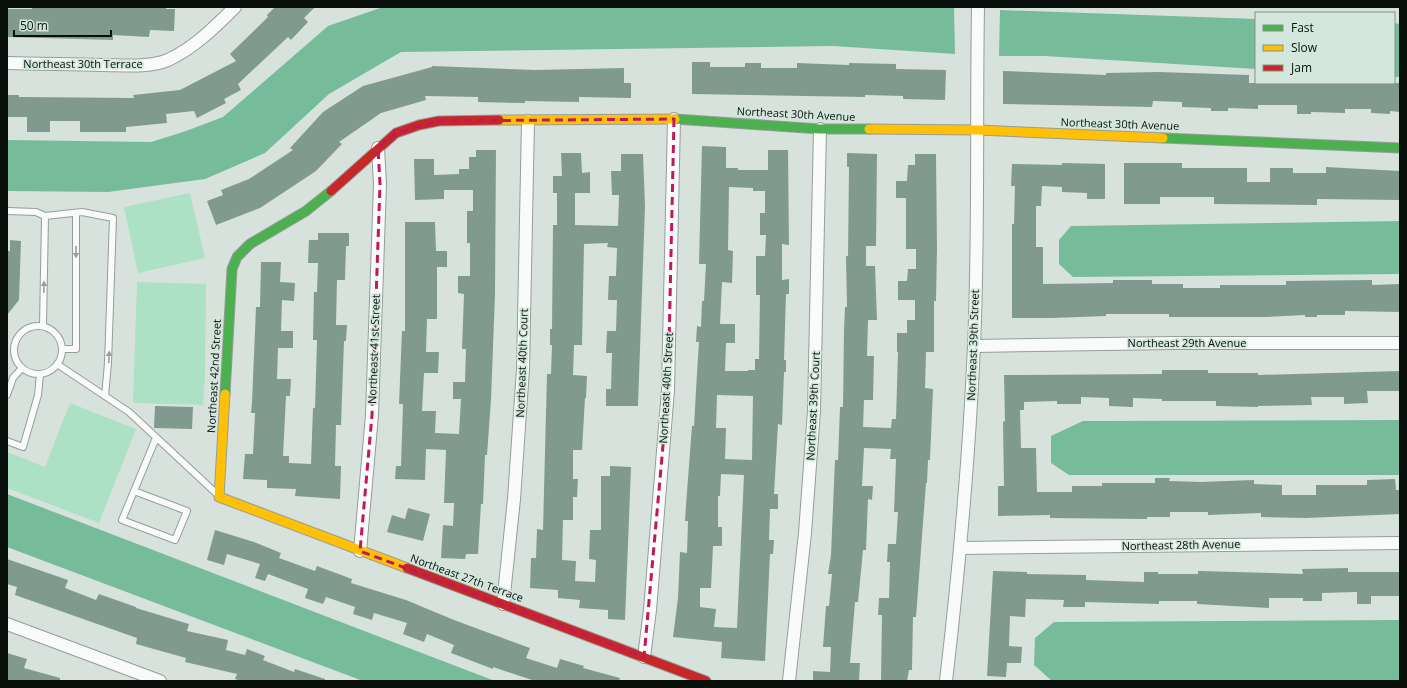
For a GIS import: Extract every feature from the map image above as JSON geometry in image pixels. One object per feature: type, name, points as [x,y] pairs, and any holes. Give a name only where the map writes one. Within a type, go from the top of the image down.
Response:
[{"type":"street","name":"Northeast 30th Terrace","points":[[7,63],[126,65],[150,64],[167,60],[188,49],[216,26],[235,7]]},
{"type":"street","name":"Northeast 39th Street","points":[[946,681],[961,548],[968,466],[974,346],[978,130],[978,7]]},
{"type":"street","name":"Northeast 30th Avenue","points":[[237,257],[250,244],[306,211],[327,195],[378,148],[396,134],[419,125],[439,121],[674,119],[820,129],[978,130],[1400,148]]},
{"type":"street","name":"Northeast 40th Street","points":[[644,657],[650,610],[668,390],[674,119]]},
{"type":"street","name":"Northeast 40th Court","points":[[503,604],[514,499],[523,369],[528,121]]},
{"type":"street","name":"Northeast 39th Court","points":[[789,681],[806,533],[814,410],[820,129]]},
{"type":"street","name":"Northeast 41st Street","points":[[360,551],[372,415],[380,184],[378,148]]},
{"type":"street","name":"Northeast 42nd Street","points":[[219,497],[232,269],[237,257]]},
{"type":"street","name":"Northeast 29th Avenue","points":[[974,346],[1174,343],[1400,343]]},
{"type":"street","name":"Northeast 27th Terrace","points":[[219,497],[706,681]]},
{"type":"street","name":"Northeast 28th Avenue","points":[[961,548],[1400,543]]},
{"type":"street","points":[[7,624],[160,681]]},
{"type":"lane","points":[[7,211],[36,212],[45,216],[82,212],[113,218],[108,363],[105,396]]},
{"type":"lane","points":[[62,349],[76,349],[76,213]]},
{"type":"lane","points":[[43,326],[45,216]]},
{"type":"lane","points":[[43,326],[56,334],[62,349],[61,357],[52,370],[40,374],[29,372],[22,368],[14,355],[16,339],[28,328],[43,326]]},
{"type":"lane","points":[[57,364],[129,412],[219,497]]},
{"type":"lane","points":[[7,395],[12,378],[22,368]]},
{"type":"lane","points":[[7,441],[23,447],[38,396],[40,374]]},
{"type":"lane","points":[[134,491],[187,511],[174,540],[122,520],[134,491],[156,438]]},
{"type":"highlighted area","points":[[674,119],[668,390],[644,657],[360,551],[372,415],[380,184],[378,148],[396,133],[439,121]]},
{"type":"shaded area","points":[[383,7],[954,7],[955,54],[833,46],[401,52],[329,94],[265,153],[205,179],[108,192],[7,191],[7,140],[151,142],[186,131],[223,117],[328,26]]},
{"type":"shaded area","points":[[1000,10],[1255,19],[1255,69],[1045,56],[999,56]]},
{"type":"shaded area","points":[[1395,23],[1400,24],[1400,77],[1395,77]]},
{"type":"shaded area","points":[[190,193],[205,258],[138,273],[124,207]]},
{"type":"shaded area","points":[[1400,221],[1400,274],[1073,277],[1059,264],[1059,240],[1071,226]]},
{"type":"shaded area","points":[[137,282],[206,284],[205,375],[203,405],[133,403]]},
{"type":"shaded area","points":[[70,403],[136,429],[99,523],[7,488],[7,452],[45,467]]},
{"type":"shaded area","points":[[1400,420],[1400,475],[1069,475],[1051,463],[1051,436],[1083,421]]},
{"type":"shaded area","points":[[7,494],[495,681],[363,681],[7,547]]},
{"type":"shaded area","points":[[1400,620],[1400,681],[1052,681],[1034,665],[1035,638],[1054,622]]},
{"type":"building","points":[[32,7],[166,7],[166,9],[175,9],[174,31],[150,30],[149,37],[113,35],[113,40],[7,37],[7,9],[32,9]]},
{"type":"building","points":[[275,7],[315,7],[304,18],[308,22],[291,40],[288,37],[238,84],[241,90],[224,99],[226,103],[197,118],[194,111],[166,114],[167,123],[126,127],[126,132],[80,132],[80,121],[50,121],[50,132],[27,132],[27,117],[7,117],[7,95],[19,95],[19,97],[134,98],[133,95],[180,90],[236,61],[230,54],[268,17],[267,15]]},
{"type":"building","points":[[692,62],[710,62],[710,67],[745,67],[745,63],[761,63],[761,68],[797,68],[797,63],[849,65],[849,63],[896,64],[896,69],[946,70],[945,100],[903,99],[903,96],[865,95],[865,97],[692,94]]},
{"type":"building","points":[[432,66],[535,70],[624,68],[624,83],[631,83],[631,98],[579,97],[579,102],[525,101],[525,103],[478,102],[478,97],[425,96],[426,100],[381,113],[339,142],[342,144],[316,171],[260,208],[216,225],[207,201],[223,195],[221,190],[249,179],[293,150],[290,148],[323,112],[363,86]]},
{"type":"building","points":[[1003,71],[1106,75],[1106,73],[1159,72],[1249,75],[1249,83],[1255,84],[1400,83],[1400,112],[1390,111],[1390,114],[1371,113],[1371,109],[1345,109],[1345,113],[1311,112],[1311,114],[1297,114],[1297,105],[1258,105],[1258,109],[1228,108],[1228,111],[1211,111],[1211,108],[1182,107],[1182,102],[1153,101],[1152,107],[1003,104]]},
{"type":"building","points":[[702,146],[726,147],[726,168],[738,168],[738,170],[768,170],[768,150],[788,150],[789,245],[782,244],[782,280],[789,279],[789,294],[786,294],[784,360],[786,360],[786,372],[784,372],[782,425],[778,424],[774,494],[778,494],[778,509],[770,509],[769,540],[774,540],[773,554],[770,554],[765,661],[721,658],[722,642],[673,637],[678,598],[680,552],[687,553],[688,521],[685,521],[692,426],[694,426],[699,342],[696,342],[697,326],[701,327],[706,264],[699,264]],"holes":[[[729,187],[753,188],[753,191],[765,191],[765,213],[760,213],[760,235],[766,235],[765,256],[756,256],[756,295],[760,295],[759,359],[755,359],[755,370],[748,371],[725,371],[726,343],[735,343],[735,324],[720,324],[722,282],[732,283],[733,251],[728,250]],[[717,395],[753,396],[752,460],[725,459],[726,428],[716,428]],[[721,474],[744,475],[737,628],[714,627],[716,609],[700,607],[700,588],[711,588],[713,546],[722,546],[722,527],[718,527],[718,496],[720,496]]]},
{"type":"building","points":[[476,150],[496,150],[495,294],[491,400],[487,455],[485,455],[483,504],[481,504],[478,554],[466,554],[465,559],[441,558],[443,525],[453,526],[454,503],[444,503],[446,450],[426,449],[425,480],[395,479],[396,466],[401,466],[403,404],[399,404],[402,331],[405,331],[405,222],[435,222],[436,251],[447,251],[447,267],[437,267],[437,319],[427,319],[426,352],[439,352],[438,373],[424,373],[422,411],[436,411],[435,433],[459,434],[461,399],[453,399],[453,382],[465,382],[466,349],[462,349],[464,294],[458,293],[458,276],[470,276],[470,243],[467,243],[467,211],[473,211],[473,190],[444,190],[444,199],[415,200],[414,159],[434,159],[434,175],[459,174],[459,169],[469,169],[469,157],[476,157]]},
{"type":"building","points":[[561,153],[581,153],[582,173],[590,172],[590,193],[575,193],[575,225],[618,226],[619,195],[612,195],[611,171],[621,171],[621,154],[643,154],[645,206],[638,406],[606,406],[606,389],[611,389],[612,353],[606,353],[607,331],[616,331],[617,300],[608,300],[609,276],[616,276],[617,248],[607,247],[608,243],[584,244],[582,345],[574,345],[573,375],[587,376],[586,398],[582,450],[573,450],[573,479],[578,479],[577,497],[573,497],[573,520],[563,520],[562,560],[576,561],[575,581],[595,582],[596,560],[589,559],[590,530],[601,530],[601,476],[610,476],[610,466],[631,467],[625,620],[608,619],[608,610],[579,608],[580,600],[558,598],[558,590],[530,588],[531,558],[536,558],[537,529],[543,530],[547,374],[551,374],[552,345],[550,345],[550,329],[552,329],[553,225],[557,225],[557,193],[553,193],[553,176],[562,176]]},
{"type":"building","points":[[847,153],[877,154],[876,246],[866,246],[866,266],[875,266],[877,320],[868,320],[867,356],[874,356],[873,400],[864,400],[863,427],[891,428],[892,419],[896,419],[898,352],[897,333],[907,333],[907,320],[915,320],[915,300],[898,300],[898,281],[907,281],[908,269],[916,269],[916,249],[906,249],[906,198],[896,198],[896,181],[907,181],[908,165],[915,165],[915,154],[936,154],[937,249],[936,301],[934,301],[934,352],[926,352],[925,388],[933,389],[930,460],[928,460],[916,617],[913,617],[912,670],[909,670],[907,681],[881,681],[882,615],[878,615],[879,598],[889,598],[890,562],[887,562],[888,544],[896,544],[898,512],[894,512],[896,459],[890,459],[891,449],[864,448],[862,486],[873,486],[872,500],[868,499],[866,550],[863,550],[858,602],[855,602],[850,663],[860,663],[859,681],[813,681],[813,671],[830,672],[831,647],[823,647],[826,606],[829,606],[832,574],[828,574],[831,555],[835,460],[838,460],[840,407],[843,407],[844,330],[845,307],[847,307],[846,256],[848,256],[849,167],[847,167]]},
{"type":"building","points":[[1062,163],[1105,164],[1105,199],[1087,199],[1087,193],[1062,192],[1062,187],[1042,186],[1041,206],[1036,206],[1036,247],[1043,247],[1043,284],[1113,283],[1113,280],[1152,280],[1152,284],[1183,284],[1183,288],[1220,288],[1220,285],[1286,285],[1286,281],[1372,280],[1372,285],[1400,284],[1400,312],[1345,311],[1345,315],[1317,315],[1317,317],[1305,317],[1305,315],[1266,317],[1169,317],[1169,314],[1106,314],[1106,316],[1012,318],[1012,224],[1014,224],[1015,186],[1011,186],[1012,164],[1062,165]]},
{"type":"building","points":[[1124,163],[1182,163],[1182,168],[1247,168],[1247,182],[1270,182],[1270,168],[1293,168],[1293,173],[1326,173],[1326,167],[1400,171],[1400,200],[1317,199],[1317,205],[1214,204],[1214,197],[1160,197],[1160,204],[1124,204]]},
{"type":"building","points":[[318,233],[349,233],[349,246],[346,246],[345,280],[337,280],[336,325],[347,325],[346,341],[344,341],[341,425],[336,425],[335,466],[341,466],[340,499],[295,496],[296,489],[267,488],[267,480],[243,479],[245,454],[253,454],[255,413],[251,413],[256,307],[260,307],[261,262],[281,262],[280,282],[295,283],[294,301],[282,300],[281,331],[293,331],[293,348],[278,348],[277,379],[291,379],[290,396],[286,396],[283,456],[289,456],[289,463],[311,464],[313,408],[315,408],[317,340],[313,340],[314,292],[317,292],[318,263],[308,263],[309,240],[318,240]]},
{"type":"building","points":[[10,240],[21,241],[19,300],[7,315],[7,251],[10,251]]},
{"type":"building","points":[[1162,370],[1208,370],[1208,373],[1258,373],[1258,375],[1400,371],[1400,391],[1367,391],[1368,403],[1344,404],[1344,397],[1311,397],[1312,405],[1258,407],[1216,406],[1216,401],[1162,401],[1162,399],[1133,398],[1133,407],[1109,406],[1109,398],[1081,397],[1081,404],[1057,404],[1057,401],[1024,402],[1024,410],[1020,410],[1021,448],[1036,448],[1037,492],[1072,492],[1072,486],[1102,486],[1102,483],[1155,483],[1155,478],[1170,478],[1169,481],[1201,482],[1254,480],[1254,484],[1282,485],[1282,495],[1316,495],[1316,485],[1367,485],[1367,480],[1395,479],[1396,490],[1400,490],[1400,514],[1306,518],[1261,517],[1261,513],[1208,515],[1208,512],[1170,512],[1170,517],[1147,517],[1147,519],[1050,518],[1050,515],[998,516],[998,486],[1004,486],[1004,375],[1162,374]]},
{"type":"building","points":[[155,406],[193,407],[192,429],[154,428]]},
{"type":"building","points":[[408,508],[430,514],[423,541],[387,532],[392,515],[405,519]]},
{"type":"building","points":[[215,530],[254,542],[281,553],[279,558],[315,571],[317,566],[352,579],[351,583],[406,600],[454,620],[530,648],[526,658],[557,668],[560,659],[584,666],[583,668],[620,678],[619,681],[535,681],[493,667],[493,669],[451,653],[454,645],[427,634],[424,642],[403,634],[407,623],[374,613],[372,620],[353,614],[355,607],[326,597],[323,604],[305,598],[308,589],[268,574],[265,581],[255,578],[260,564],[227,554],[224,565],[207,560]]},
{"type":"building","points":[[7,559],[68,580],[65,588],[96,600],[99,594],[136,608],[189,624],[187,631],[228,640],[226,650],[245,655],[247,649],[265,656],[263,660],[294,672],[295,669],[325,679],[325,681],[241,681],[235,679],[237,674],[185,662],[186,658],[136,644],[137,638],[15,595],[17,587],[7,584]]},
{"type":"building","points":[[1348,568],[1348,572],[1400,572],[1400,596],[1371,596],[1371,604],[1357,604],[1357,592],[1322,593],[1322,601],[1303,601],[1303,598],[1269,598],[1269,608],[1197,604],[1197,601],[1159,601],[1159,604],[1085,602],[1085,607],[1063,607],[1064,600],[1026,599],[1025,617],[1010,616],[1009,646],[1022,647],[1021,663],[1007,663],[1006,677],[987,676],[993,571],[1027,572],[1027,574],[1086,575],[1086,580],[1144,582],[1144,572],[1158,572],[1158,574],[1198,574],[1198,571],[1303,574],[1302,569]]},
{"type":"building","points":[[7,653],[27,659],[24,668],[60,678],[60,681],[7,681]]},
{"type":"traffic: fast","points":[[675,119],[820,129],[869,129]]},
{"type":"traffic: fast","points":[[1163,138],[1400,148]]},
{"type":"traffic: fast","points":[[225,394],[232,269],[237,257],[250,244],[306,211],[331,191]]},
{"type":"traffic: slow","points":[[499,120],[675,119]]},
{"type":"traffic: slow","points":[[869,129],[978,130],[1163,138]]},
{"type":"traffic: slow","points":[[225,394],[219,497],[407,568]]},
{"type":"traffic: jam","points":[[331,191],[396,133],[419,125],[439,121],[499,120]]},
{"type":"traffic: jam","points":[[407,568],[706,681]]}]
